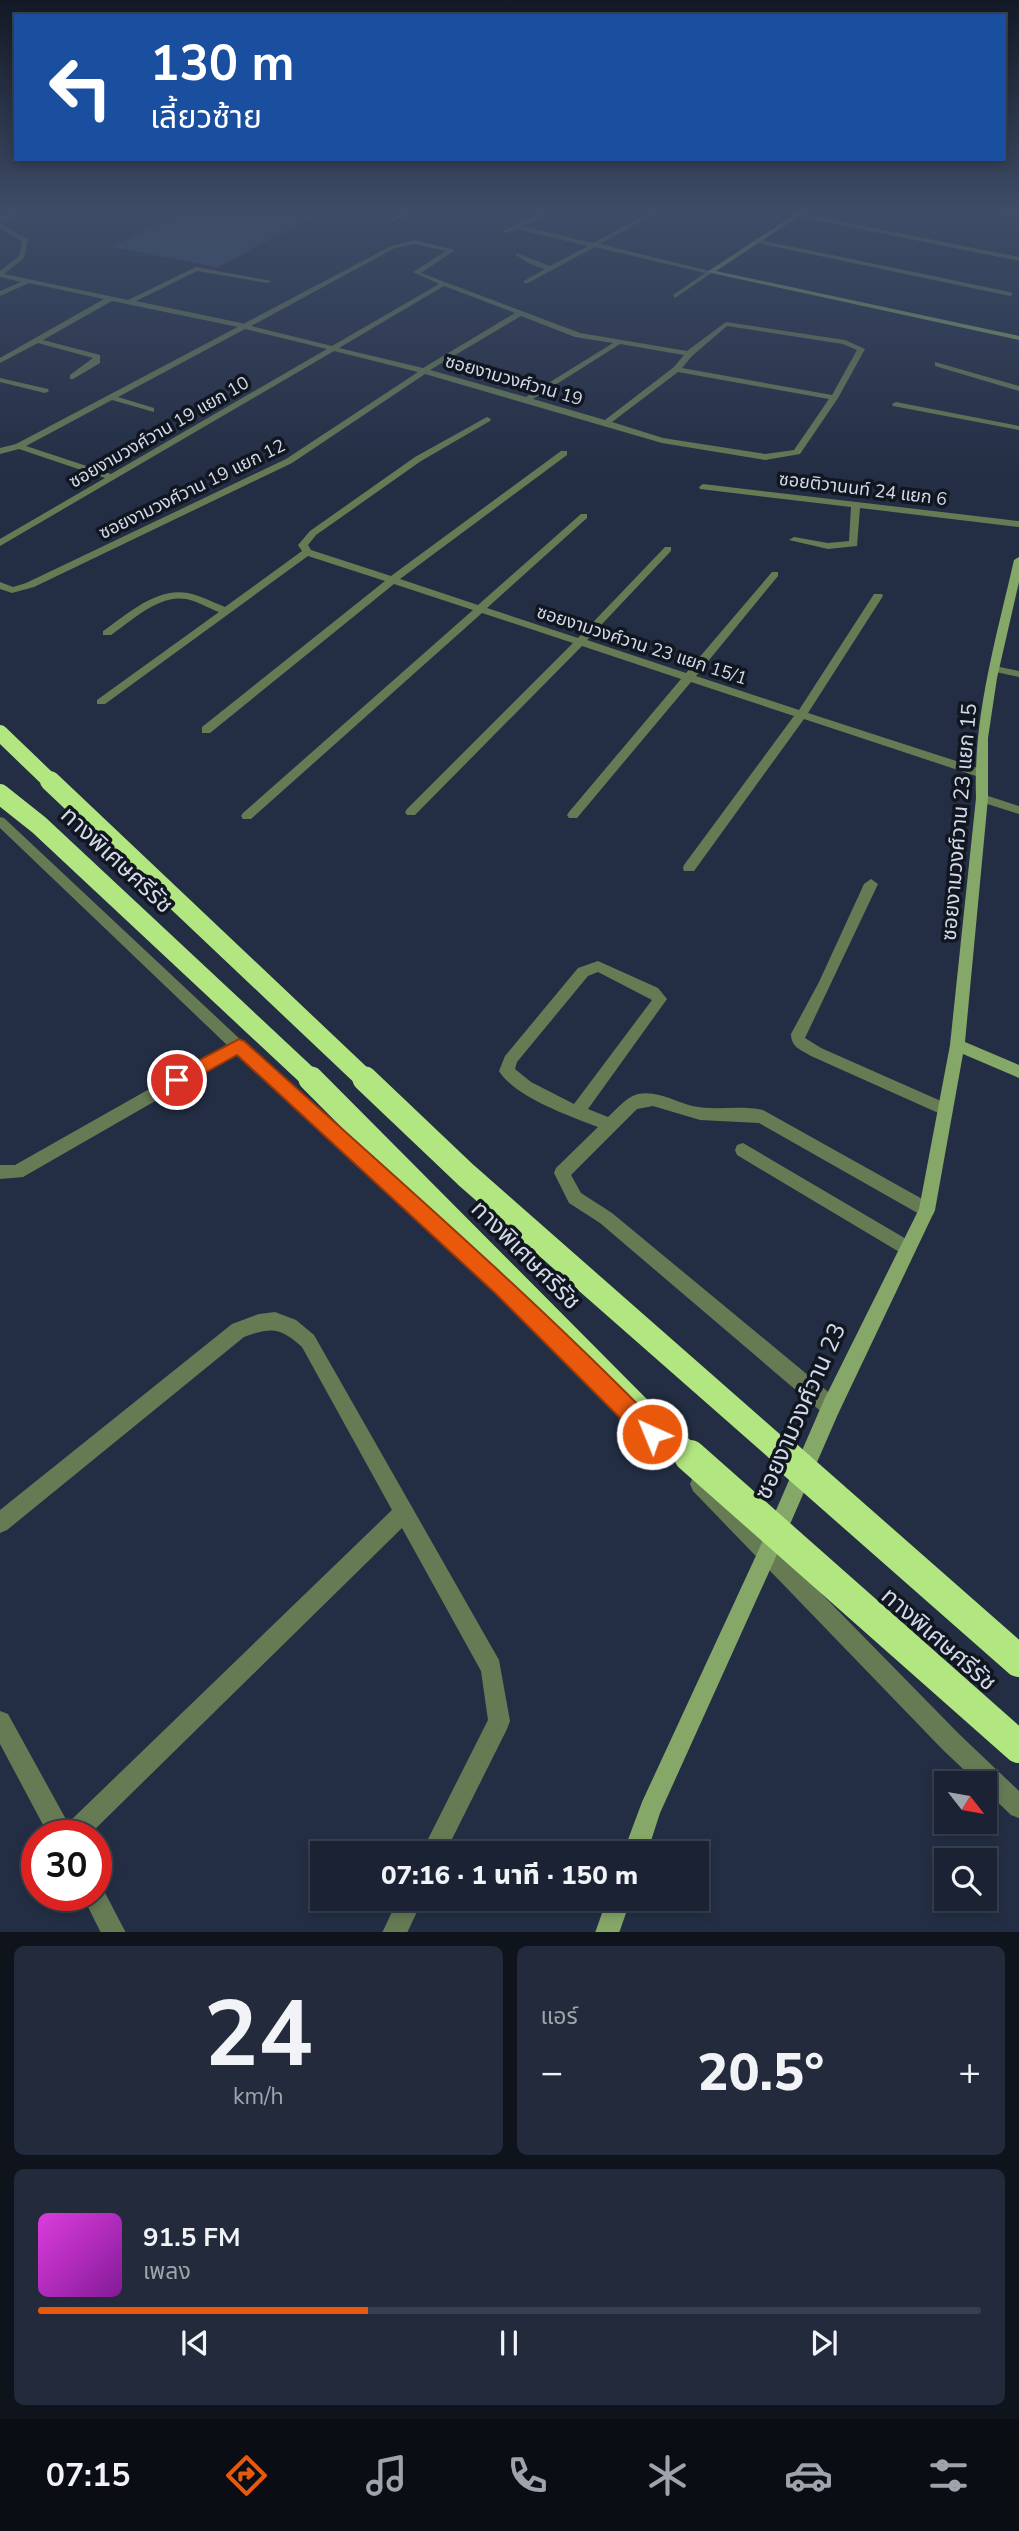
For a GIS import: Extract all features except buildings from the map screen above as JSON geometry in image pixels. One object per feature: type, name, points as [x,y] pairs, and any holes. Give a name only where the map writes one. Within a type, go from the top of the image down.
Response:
[{"type":"highway","name":"ทางพิเศษศรีรัช","points":[[0,733],[466,1175],[1019,1661]]},
{"type":"highway","name":"ทางพิเศษศรีรัช","points":[[0,794],[49,834],[334,1101],[658,1428],[1019,1747]]},
{"type":"street","points":[[0,361],[111,299]]},
{"type":"street","name":"ซอยงามวงศ์วาน 19","points":[[112,299],[243,327],[424,371],[663,440],[726,452],[765,457],[797,452],[834,398]]},
{"type":"street","points":[[129,302],[135,299]]},
{"type":"street","points":[[0,451],[19,446],[295,299]]},
{"type":"street","name":"ซอยงามวงศ์วาน 19 แยก 10","points":[[0,543],[418,299]]},
{"type":"street","points":[[485,299],[578,335],[617,344],[689,354]]},
{"type":"street","points":[[837,299],[1019,338]]},
{"type":"street","name":"ซอยงามวงศ์วาน 19 แยก 12","points":[[0,585],[12,590],[30,585],[289,461],[424,371],[520,313]]},
{"type":"street","points":[[606,423],[677,369],[689,354],[726,324],[845,342],[860,349],[834,398],[677,369]]},
{"type":"street","points":[[36,340],[97,357],[97,361],[73,377]]},
{"type":"street","points":[[526,400],[617,344]]},
{"type":"street","points":[[938,365],[1019,389]]},
{"type":"street","points":[[0,380],[45,391]]},
{"type":"street","points":[[111,397],[151,410]]},
{"type":"street","points":[[896,404],[1019,428]]},
{"type":"street","points":[[101,702],[307,546],[313,533],[418,459],[487,419]]},
{"type":"street","points":[[19,446],[111,477]]},
{"type":"street","points":[[206,730],[392,580],[564,453]]},
{"type":"street","name":"ซอยติวานนท์ 24 แยก 6","points":[[703,487],[1019,524]]},
{"type":"street","points":[[794,540],[828,546],[854,544],[856,504]]},
{"type":"street","points":[[247,816],[584,516]]},
{"type":"street","name":"ซอยงามวงศ์วาน 23 แยก 15/1","points":[[307,546],[392,580],[480,610],[980,773]]},
{"type":"street","points":[[411,812],[668,549]]},
{"type":"street","name":"ซอยงามวงศ์วาน 23 แยก 15","points":[[957,1045],[982,798],[980,773],[995,669],[1019,559]]},
{"type":"street","points":[[573,815],[775,574]]},
{"type":"street","points":[[107,633],[158,600],[173,596],[185,596],[223,610]]},
{"type":"street","points":[[689,868],[801,715],[878,596]]},
{"type":"street","points":[[995,669],[1019,674]]},
{"type":"street","points":[[982,798],[1019,810]]},
{"type":"street","points":[[0,821],[585,1366],[767,1555],[1019,1807]]},
{"type":"street","points":[[871,884],[826,982],[798,1034],[798,1041],[945,1110]]},
{"type":"street","points":[[577,1112],[660,999],[653,992],[598,966],[583,972],[507,1066],[509,1074],[515,1078],[577,1112],[610,1125]]},
{"type":"street","points":[[957,1045],[1019,1072]]},
{"type":"street","name":"ซอยงามวงศ์วาน 23","points":[[639,1841],[650,1810],[767,1555],[831,1407],[927,1210],[957,1045]]},
{"type":"street","points":[[0,1172],[17,1172],[239,1046]]},
{"type":"street","points":[[831,1407],[606,1219],[575,1198],[562,1173],[637,1100],[643,1098],[702,1114],[763,1116],[927,1210]]},
{"type":"street","points":[[743,1150],[907,1248]]},
{"type":"street","points":[[0,1523],[238,1329],[269,1319],[292,1326],[308,1341],[491,1668],[499,1721],[439,1841]]},
{"type":"street","points":[[87,1820],[403,1513]]},
{"type":"street","points":[[0,1722],[53,1820]]},
{"type":"street","points":[[102,1911],[113,1932]]},
{"type":"street","points":[[394,1932],[405,1911]]},
{"type":"street","points":[[607,1932],[615,1911]]},
{"type":"route","points":[[177,1080],[239,1046],[415,1205],[594,1375],[652,1434]]}]
